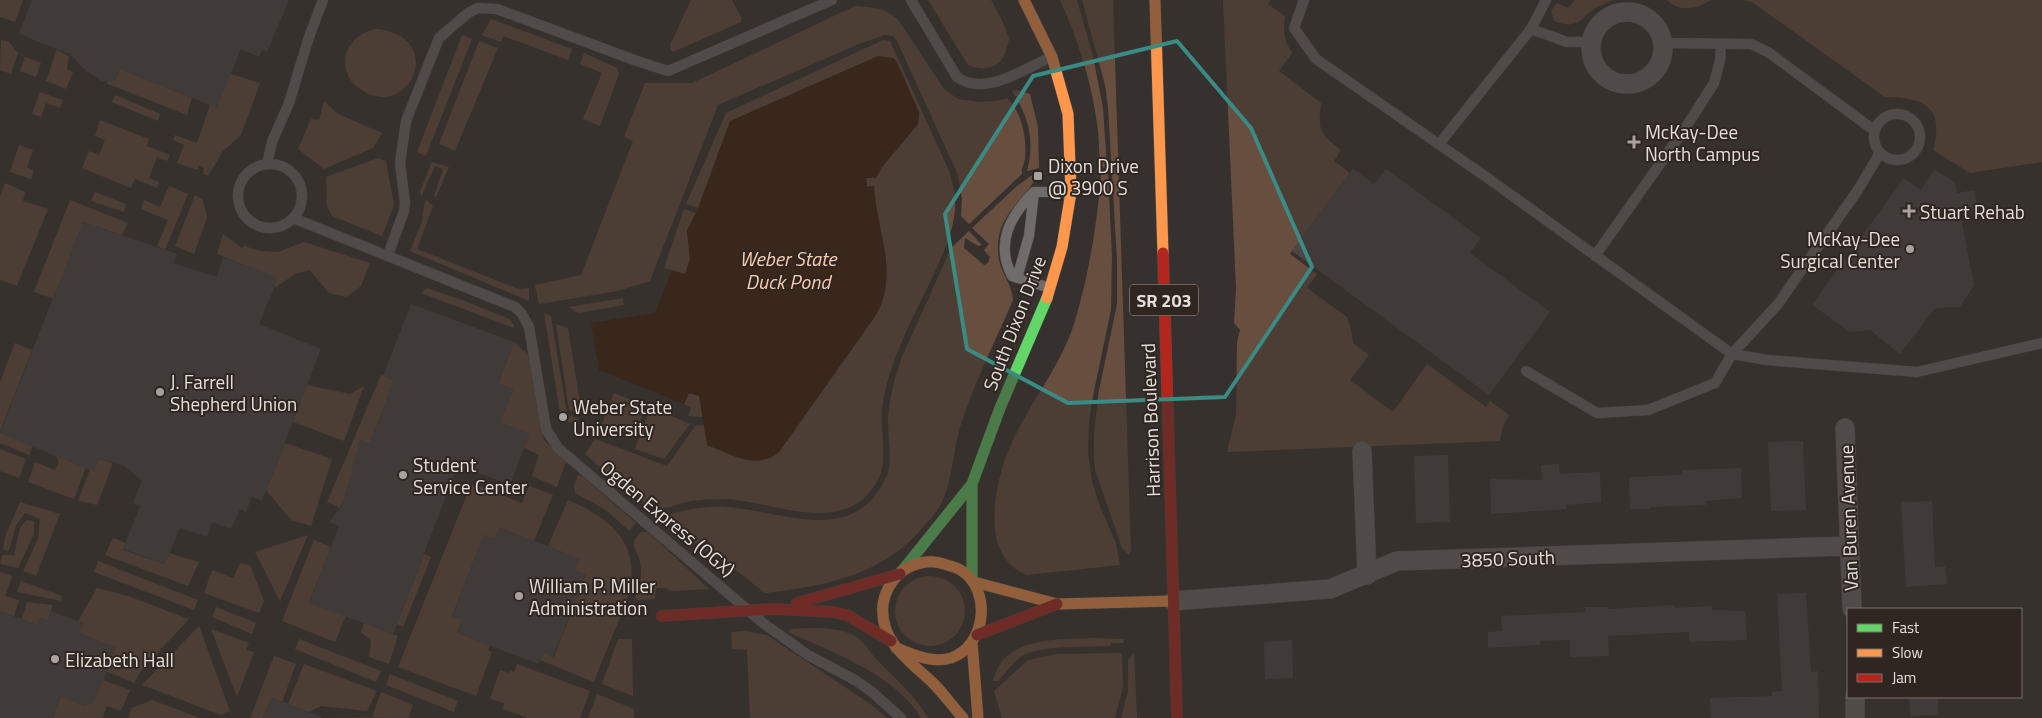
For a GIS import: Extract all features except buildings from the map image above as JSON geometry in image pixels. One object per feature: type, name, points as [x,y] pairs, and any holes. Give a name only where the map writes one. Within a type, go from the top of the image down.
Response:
[{"type":"street","name":"South Dixon Drive","points":[[901,573],[972,484],[996,417],[1051,288],[1062,247],[1071,192],[1068,114],[1052,57],[1024,0]]},
{"type":"street","name":"Harrison Boulevard","points":[[1155,0],[1177,718]]},
{"type":"street","points":[[1632,6],[1660,31],[1664,43],[1664,55],[1660,66],[1653,75],[1632,85],[1610,81],[1601,74],[1594,64],[1591,42],[1601,23],[1632,6]]},
{"type":"street","name":"Van Buren Avenue","points":[[1845,428],[1852,608]]},
{"type":"street","points":[[1362,451],[1367,575]]},
{"type":"street","name":"South Dixon Drive","points":[[972,484],[973,580]]},
{"type":"street","name":"3850 South","points":[[1173,601],[1330,589],[1397,562],[1849,546]]},
{"type":"street","points":[[773,609],[901,573],[918,564],[935,562],[951,565],[973,580],[1057,604],[1173,601]]},
{"type":"street","points":[[901,573],[886,591],[882,608],[884,625],[894,644],[941,692],[963,718]]},
{"type":"street","points":[[973,580],[981,598],[982,609],[982,619],[974,639],[975,698],[978,718]]},
{"type":"street","points":[[662,616],[773,609],[834,612],[847,615],[915,658],[933,661],[957,655],[974,639],[1057,604]]},
{"type":"street","points":[[1855,698],[1856,718]]},
{"type":"lane","points":[[267,164],[272,142],[289,103],[308,37],[323,0]]},
{"type":"lane","points":[[388,255],[404,212],[405,203],[400,163],[406,121],[439,38],[468,12],[478,8],[497,8],[668,71],[832,0]]},
{"type":"lane","points":[[911,0],[957,77],[963,81],[978,84],[998,81],[1052,57]]},
{"type":"lane","points":[[1304,0],[1294,28],[1316,59],[1439,144],[1732,354],[1767,360],[1916,372],[2042,343]]},
{"type":"lane","points":[[1439,144],[1531,29],[1546,0]]},
{"type":"lane","points":[[1531,29],[1567,42],[1591,42]]},
{"type":"lane","points":[[1664,43],[1751,44],[1768,52],[1874,131]]},
{"type":"lane","points":[[1595,256],[1686,127],[1714,83],[1722,44]]},
{"type":"lane","points":[[1898,114],[1912,120],[1920,133],[1918,148],[1907,158],[1893,160],[1880,153],[1874,139],[1874,131],[1883,118],[1898,114]]},
{"type":"lane","points":[[1526,371],[1597,413],[1648,410],[1715,383],[1732,354],[1783,298],[1858,190],[1880,153]]},
{"type":"lane","points":[[267,164],[283,167],[296,178],[300,186],[301,203],[293,218],[278,227],[270,228],[253,223],[241,210],[238,194],[244,178],[258,167],[267,164]]},
{"type":"lane","points":[[1051,288],[1012,276],[1005,258],[1007,233],[1013,216],[1034,192],[1071,192]]},
{"type":"lane","points":[[1017,278],[1029,236],[1034,192]]},
{"type":"lane","name":"Ogden Express (OGX)","points":[[293,218],[515,307],[522,314],[529,328],[544,421],[553,442],[763,623],[802,651],[872,692],[901,718]]},
{"type":"highlighted area","points":[[1177,41],[1251,128],[1312,267],[1225,397],[1068,403],[967,349],[945,214],[1033,76]]},
{"type":"shaded area","points":[[0,0],[23,0],[15,22],[0,17]]},
{"type":"shaded area","points":[[691,0],[732,0],[742,19],[741,22],[673,52],[670,45]]},
{"type":"shaded area","points":[[928,0],[991,0],[1003,22],[1009,39],[1005,54],[998,64],[987,68],[968,65]]},
{"type":"shaded area","points":[[1060,0],[1077,0],[1093,56],[1103,108],[1107,168],[1100,167],[1098,129],[1090,87],[1077,43]]},
{"type":"shaded area","points":[[1082,0],[1113,0],[1131,551],[1129,555],[1122,548],[1095,470],[1094,459],[1094,434],[1098,395],[1117,304],[1117,260],[1108,107],[1105,85]]},
{"type":"shaded area","points":[[1223,0],[1271,0],[1268,4],[1285,16],[1285,36],[1292,53],[1279,71],[1321,103],[1320,126],[1322,131],[1341,150],[1334,161],[1350,173],[1290,254],[1317,274],[1307,288],[1347,317],[1353,343],[1369,355],[1350,380],[1393,412],[1427,364],[1486,407],[1490,401],[1509,415],[1503,426],[1500,441],[1227,452],[1236,415],[1237,342],[1240,330],[1234,323],[1236,288]]},
{"type":"shaded area","points":[[1575,0],[1613,0],[1596,8],[1576,23],[1567,24],[1554,21],[1551,11],[1557,3],[1568,8]]},
{"type":"shaded area","points":[[1667,0],[1711,0],[1700,6],[1683,8],[1677,7]]},
{"type":"shaded area","points":[[1741,0],[2042,0],[2042,162],[1970,173],[1933,150],[1936,124],[1933,114],[1928,107],[1911,99],[1885,97],[1752,2]]},
{"type":"shaded area","points":[[855,6],[879,9],[890,13],[899,21],[944,89],[958,99],[979,102],[1007,98],[1020,118],[1024,134],[1025,159],[1022,174],[969,224],[961,216],[962,199],[958,175],[897,41],[893,36],[885,35],[859,44],[718,105],[650,281],[618,291],[539,304],[535,285],[581,275],[633,141],[624,137],[645,83],[692,83]]},
{"type":"shaded area","points":[[491,19],[572,49],[568,60],[503,36],[501,42],[482,35]]},
{"type":"shaded area","points":[[377,29],[398,35],[410,45],[416,59],[414,72],[408,85],[397,93],[383,97],[367,93],[356,86],[346,71],[345,62],[346,54],[354,40],[368,31]]},
{"type":"shaded area","points":[[462,35],[472,39],[426,156],[417,152]]},
{"type":"shaded area","points":[[1,40],[8,41],[18,53],[11,74],[0,70]]},
{"type":"shaded area","points":[[883,40],[890,41],[950,173],[955,210],[948,241],[934,275],[909,324],[892,366],[883,402],[883,465],[877,482],[863,499],[846,509],[827,513],[806,512],[723,499],[690,501],[661,509],[645,503],[585,454],[595,439],[667,466],[695,426],[704,425],[708,445],[752,461],[770,458],[779,452],[876,315],[883,299],[886,283],[885,251],[874,186],[867,187],[866,178],[876,177],[882,167],[918,124],[919,112],[698,208],[686,204],[726,113]]},
{"type":"shaded area","points":[[479,41],[498,48],[455,151],[439,144]]},
{"type":"shaded area","points":[[57,49],[69,57],[67,69],[73,72],[66,89],[46,81]]},
{"type":"shaded area","points":[[584,53],[617,68],[619,74],[600,126],[583,119],[602,73],[580,64]]},
{"type":"shaded area","points":[[25,57],[41,63],[36,77],[20,71]]},
{"type":"shaded area","points":[[120,69],[192,98],[187,115],[108,84],[107,81],[115,81]]},
{"type":"shaded area","points":[[231,74],[260,83],[241,135],[223,151],[208,176],[203,174],[204,168],[199,166],[198,170],[177,163],[184,145],[173,140],[175,135],[197,143],[210,105]]},
{"type":"shaded area","points":[[1016,90],[1030,94],[1038,127],[1039,168],[1027,171],[1030,150],[1029,130],[1023,110],[1012,91]]},
{"type":"shaded area","points":[[40,92],[63,100],[60,108],[46,103],[41,117],[32,114]]},
{"type":"shaded area","points":[[115,95],[160,114],[158,121],[112,102]]},
{"type":"shaded area","points":[[324,101],[338,114],[382,133],[373,148],[324,169],[298,149],[311,119],[319,120]]},
{"type":"shaded area","points":[[100,120],[149,139],[147,146],[170,155],[167,161],[157,157],[149,178],[159,182],[157,188],[135,179],[131,188],[82,168],[89,151],[99,155],[105,140],[95,136]]},
{"type":"shaded area","points":[[19,145],[33,150],[27,167],[34,171],[31,179],[10,172]]},
{"type":"shaded area","points":[[378,158],[386,161],[394,205],[382,236],[332,216],[327,206],[326,177]]},
{"type":"shaded area","points":[[432,162],[449,167],[436,197],[434,196],[443,169],[435,166],[421,197],[420,191]]},
{"type":"shaded area","points":[[1108,172],[1112,257],[1111,310],[1092,401],[1088,454],[1092,481],[1099,504],[1116,543],[1120,565],[1027,575],[1012,566],[1002,553],[996,537],[994,519],[995,500],[1003,464],[1016,433],[1060,357],[1074,324],[1092,250],[1101,174]]},
{"type":"shaded area","points":[[1032,175],[1037,177],[1003,223],[999,234],[999,260],[1011,289],[1013,300],[978,379],[960,427],[947,489],[942,501],[925,525],[909,542],[891,556],[872,567],[852,575],[832,582],[765,593],[732,567],[672,528],[666,520],[667,515],[704,507],[746,509],[809,520],[829,519],[848,515],[865,506],[879,490],[888,473],[890,453],[889,412],[899,365],[951,248],[969,231],[982,245],[978,246],[965,238],[964,248],[984,265],[988,263],[990,257],[984,250],[989,244],[972,228],[1017,186]]},
{"type":"shaded area","points":[[5,183],[25,192],[23,201],[48,209],[17,286],[0,280],[0,197]]},
{"type":"shaded area","points":[[169,186],[188,194],[165,250],[157,246],[168,220],[141,209],[144,200],[160,207]]},
{"type":"shaded area","points":[[95,192],[126,204],[124,212],[91,201]]},
{"type":"shaded area","points":[[195,195],[203,200],[207,218],[194,254],[175,246]]},
{"type":"shaded area","points":[[70,200],[128,223],[122,235],[83,222],[54,299],[34,292]]},
{"type":"shaded area","points":[[427,200],[433,206],[417,249],[518,289],[529,288],[529,301],[410,251],[422,222],[424,204]]},
{"type":"shaded area","points":[[684,209],[696,213],[687,231],[690,260],[685,274],[664,268]]},
{"type":"shaded area","points":[[223,234],[242,248],[244,246],[261,251],[278,252],[304,242],[370,263],[361,286],[346,297],[329,293],[310,270],[297,273],[274,288],[277,278],[217,254]]},
{"type":"shaded area","points":[[426,288],[509,319],[514,328],[421,293]]},
{"type":"shaded area","points":[[623,298],[624,305],[578,313],[569,307]]},
{"type":"shaded area","points":[[544,313],[551,316],[567,414],[578,419],[577,425],[561,419]]},
{"type":"shaded area","points":[[556,324],[568,328],[579,397],[587,400],[581,414],[569,410]]},
{"type":"shaded area","points":[[514,342],[531,360],[544,440],[566,462],[557,487],[532,476],[539,455],[524,448],[529,434],[500,423],[498,384]]},
{"type":"shaded area","points":[[15,343],[32,350],[0,431],[0,382]]},
{"type":"shaded area","points":[[381,375],[394,380],[370,443],[361,440],[346,494],[340,508],[327,502]]},
{"type":"shaded area","points":[[307,385],[350,394],[364,386],[344,441],[293,422]]},
{"type":"shaded area","points":[[614,393],[645,406],[636,436],[602,424]]},
{"type":"shaded area","points":[[689,393],[700,396],[703,417],[688,416],[691,408],[684,404]]},
{"type":"shaded area","points":[[651,407],[690,424],[664,459],[635,449]]},
{"type":"shaded area","points":[[0,433],[33,446],[29,455],[0,443]]},
{"type":"shaded area","points":[[285,443],[332,459],[311,526],[291,520],[266,490]]},
{"type":"shaded area","points":[[0,449],[26,459],[19,478],[0,471]]},
{"type":"shaded area","points":[[56,456],[86,467],[74,499],[28,482],[35,462],[55,470],[59,462]]},
{"type":"shaded area","points":[[99,459],[113,463],[97,505],[78,501],[90,469],[94,470]]},
{"type":"shaded area","points":[[578,475],[582,476],[636,523],[629,531],[606,510],[575,493],[574,486]]},
{"type":"shaded area","points":[[477,485],[522,503],[529,486],[553,495],[534,541],[499,528],[495,539],[484,535],[452,616],[462,620],[457,633],[490,645],[488,650],[492,652],[476,696],[398,667],[470,487]]},
{"type":"shaded area","points":[[568,500],[597,515],[609,524],[619,534],[626,546],[630,559],[632,575],[628,596],[594,682],[540,660],[543,653],[554,657],[586,575],[575,571],[579,559],[548,546]]},
{"type":"shaded area","points":[[20,502],[60,514],[36,576],[23,571],[38,539],[40,519],[25,513],[16,525],[9,551],[3,549],[5,537]]},
{"type":"shaded area","points":[[26,520],[34,521],[34,534],[18,568],[0,564],[2,555],[14,555],[20,528]]},
{"type":"shaded area","points":[[641,532],[648,532],[709,589],[672,591],[667,588],[656,588],[655,599],[637,600],[635,597],[640,585],[641,571],[634,542]]},
{"type":"shaded area","points":[[308,535],[280,601],[255,552]]},
{"type":"shaded area","points":[[113,538],[126,543],[123,550],[164,564],[169,553],[199,562],[188,586],[105,555]]},
{"type":"shaded area","points":[[314,540],[331,547],[309,602],[346,616],[335,642],[282,621]]},
{"type":"shaded area","points":[[424,554],[431,557],[403,627],[397,624]]},
{"type":"shaded area","points":[[98,561],[198,600],[194,610],[94,572]]},
{"type":"shaded area","points":[[240,563],[250,565],[264,601],[259,613],[204,593],[212,570],[233,578]]},
{"type":"shaded area","points":[[0,572],[12,576],[5,596],[19,600],[14,616],[0,611]]},
{"type":"shaded area","points":[[930,576],[949,582],[959,592],[965,611],[959,630],[949,640],[930,646],[911,640],[901,630],[895,611],[901,592],[911,582]]},
{"type":"shaded area","points":[[21,581],[62,596],[61,601],[17,592]]},
{"type":"shaded area","points":[[97,588],[128,596],[189,619],[140,672],[134,683],[106,671],[115,647],[79,633],[83,623],[78,621]]},
{"type":"shaded area","points":[[27,602],[53,605],[47,621],[40,618],[37,625],[22,619]]},
{"type":"shaded area","points":[[216,607],[256,623],[252,634],[212,617]]},
{"type":"shaded area","points":[[364,623],[398,636],[389,664],[369,657],[371,641],[361,632]]},
{"type":"shaded area","points":[[199,626],[230,711],[221,715],[142,685]]},
{"type":"shaded area","points":[[211,629],[249,643],[246,650],[254,652],[237,697]]},
{"type":"shaded area","points":[[791,629],[830,629],[846,632],[857,637],[911,695],[928,718],[921,718],[910,703],[880,677],[843,656],[788,632]]},
{"type":"shaded area","points":[[745,631],[767,635],[872,705],[887,718],[750,718],[747,650],[732,649],[731,632]]},
{"type":"shaded area","points":[[1093,638],[1124,639],[1123,643],[1111,643],[1111,646],[1053,648],[1030,652],[1019,658],[998,681],[993,681],[999,666],[1019,648],[1033,643]]},
{"type":"shaded area","points":[[299,639],[381,671],[376,682],[295,649]]},
{"type":"shaded area","points":[[618,639],[632,639],[633,696],[602,684]]},
{"type":"shaded area","points":[[1122,653],[1123,687],[1115,718],[1002,718],[994,691],[1028,660],[1057,654]]},
{"type":"shaded area","points":[[1134,653],[1137,718],[1121,718],[1128,691],[1128,660]]},
{"type":"shaded area","points":[[274,656],[296,664],[282,702],[271,698],[263,718],[250,718]]},
{"type":"shaded area","points":[[304,664],[377,691],[367,711],[321,706],[309,712],[288,704]]},
{"type":"shaded area","points":[[517,664],[590,691],[580,718],[528,718],[503,709],[504,703],[490,699],[500,670],[509,673],[510,671],[514,672]]},
{"type":"shaded area","points":[[390,674],[458,701],[454,712],[386,685]]},
{"type":"shaded area","points":[[103,680],[130,690],[121,711],[107,706],[102,718],[53,718],[61,696],[85,706]]},
{"type":"shaded area","points":[[381,692],[413,705],[408,718],[323,717],[372,717]]},
{"type":"shaded area","points":[[597,694],[634,709],[634,718],[588,718]]},
{"type":"shaded area","points":[[152,700],[200,718],[128,718],[132,708]]},
{"type":"water","name":"Weber State Duck Pond","points":[[878,56],[893,58],[897,62],[919,112],[918,124],[882,167],[876,178],[866,178],[867,187],[874,186],[885,251],[886,283],[883,299],[876,315],[779,452],[770,458],[752,461],[734,456],[707,445],[699,396],[689,393],[684,404],[599,370],[591,323],[655,313],[672,270],[685,274],[690,259],[687,231],[698,208],[730,121]]},
{"type":"traffic: fast","points":[[972,578],[972,484],[1000,408],[1047,298]]},
{"type":"traffic: fast","points":[[902,571],[972,484]]},
{"type":"traffic: slow","points":[[1024,0],[1052,57],[1068,114],[1071,192],[1062,247],[1047,298]]},
{"type":"traffic: slow","points":[[1155,0],[1163,253]]},
{"type":"traffic: slow","points":[[896,648],[902,650],[909,653],[916,655],[923,658],[937,660],[951,658],[963,652],[972,642],[981,618],[981,604],[978,591],[972,580],[960,570],[944,564],[933,562],[916,564],[901,572],[889,586],[883,604],[883,617],[886,629],[891,640],[898,650],[937,687],[963,718]]},
{"type":"traffic: slow","points":[[974,582],[1057,604],[1173,601]]},
{"type":"traffic: slow","points":[[972,642],[978,718]]},
{"type":"traffic: jam","points":[[1163,253],[1177,718]]},
{"type":"traffic: jam","points":[[797,603],[900,574]]},
{"type":"traffic: jam","points":[[977,635],[1057,604]]},
{"type":"traffic: jam","points":[[662,616],[773,609],[834,612],[847,615],[891,641]]},
{"type":"place","name":"McKay-Dee North Campus","points":[[1634,142]]},
{"type":"place","name":"Dixon Drive @ 3900 S","points":[[1038,176]]},
{"type":"place","name":"Stuart Rehab","points":[[1909,211]]},
{"type":"place","name":"McKay-Dee Surgical Center","points":[[1910,249]]},
{"type":"place","name":"J. Farrell Shepherd Union","points":[[160,392]]},
{"type":"place","name":"Weber State University","points":[[563,417]]},
{"type":"place","name":"Student Service Center","points":[[403,475]]},
{"type":"place","name":"William P. Miller Administration","points":[[519,596]]},
{"type":"place","name":"Elizabeth Hall","points":[[55,659]]}]
